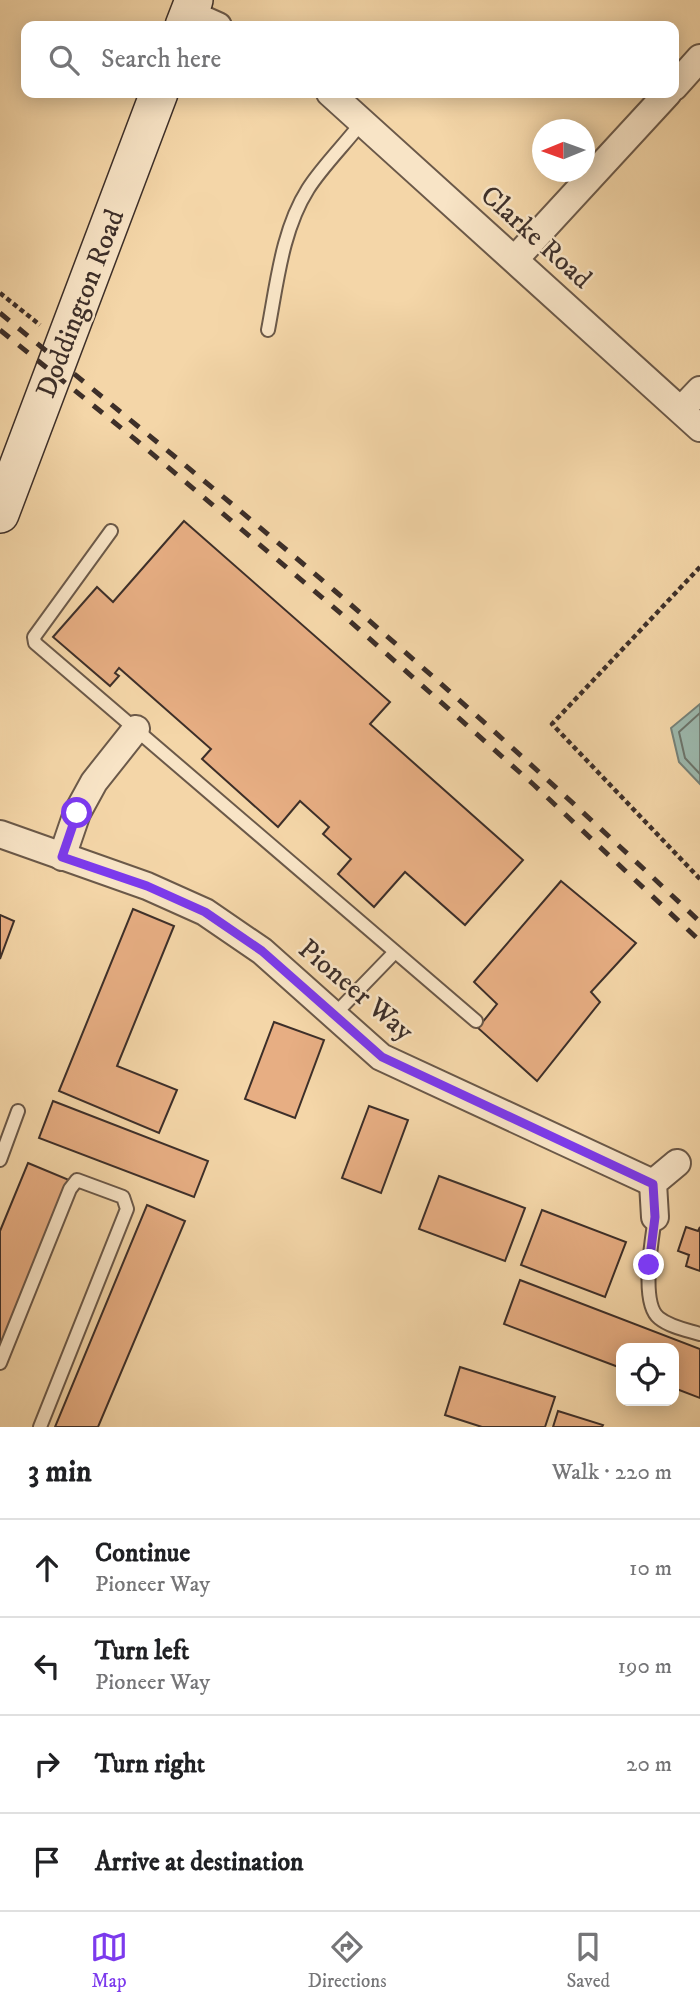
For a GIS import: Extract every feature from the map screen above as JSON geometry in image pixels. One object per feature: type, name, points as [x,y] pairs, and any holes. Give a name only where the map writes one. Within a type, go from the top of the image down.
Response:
[{"type":"main road","name":"Doddington Road","points":[[0,514],[157,98]]},
{"type":"street","points":[[679,81],[700,58]]},
{"type":"street","name":"Clarke Road","points":[[336,98],[700,428]]},
{"type":"street","points":[[516,259],[663,98]]},
{"type":"street","points":[[681,410],[700,390]]},
{"type":"street","points":[[62,857],[77,813],[94,782],[135,729]]},
{"type":"street","name":"Pioneer Way","points":[[0,834],[147,886],[205,912],[262,951],[382,1057],[653,1184]]},
{"type":"street","points":[[655,1217],[653,1184],[677,1163]]},
{"type":"lane","points":[[268,330],[286,239],[295,214],[308,188],[362,122]]},
{"type":"lane","points":[[111,531],[34,637],[35,643],[476,1021]]},
{"type":"lane","points":[[335,1014],[395,952]]},
{"type":"lane","points":[[0,1160],[18,1111]]},
{"type":"lane","points":[[0,1363],[70,1189],[77,1180],[123,1197],[127,1209],[40,1427]]},
{"type":"lane","points":[[655,1217],[649,1265],[650,1307],[661,1321],[700,1334]]},
{"type":"path","points":[[0,293],[43,328]]},
{"type":"path","points":[[700,567],[551,724],[700,879]]},
{"type":"water","points":[[700,704],[700,784],[679,762],[671,728]]},
{"type":"building","points":[[184,521],[390,702],[370,724],[523,860],[465,925],[405,872],[374,907],[338,874],[351,859],[323,834],[329,827],[300,801],[278,827],[202,759],[211,749],[119,668],[115,673],[119,676],[110,686],[53,637],[97,587],[113,602]]},
{"type":"building","points":[[561,881],[636,943],[591,992],[600,1002],[537,1081],[478,1028],[497,1004],[474,982]]},
{"type":"building","points":[[133,909],[174,926],[117,1066],[177,1090],[159,1133],[59,1091]]},
{"type":"building","points":[[0,915],[14,921],[0,959]]},
{"type":"building","points":[[274,1022],[324,1040],[295,1118],[245,1099]]},
{"type":"building","points":[[53,1101],[208,1161],[194,1197],[39,1138]]},
{"type":"building","points":[[369,1106],[408,1120],[381,1193],[342,1178]]},
{"type":"building","points":[[28,1163],[69,1180],[0,1347],[0,1231]]},
{"type":"building","points":[[439,1176],[525,1208],[505,1261],[419,1229]]},
{"type":"building","points":[[147,1205],[185,1221],[98,1427],[55,1427]]},
{"type":"building","points":[[542,1210],[626,1242],[605,1297],[521,1265]]},
{"type":"building","points":[[686,1227],[698,1231],[700,1227],[700,1271],[686,1266],[689,1255],[678,1251]]},
{"type":"building","points":[[520,1280],[700,1349],[700,1398],[679,1390],[679,1343],[616,1343],[616,1366],[504,1324]]},
{"type":"building","points":[[460,1367],[555,1397],[545,1427],[482,1427],[445,1415]]},
{"type":"building","points":[[558,1411],[603,1425],[553,1427]]},
{"type":"railway","points":[[0,313],[381,631],[519,754],[700,922]]},
{"type":"railway","points":[[0,330],[136,440],[344,616],[534,785],[700,941]]},
{"type":"route","points":[[77,813],[62,857],[147,886],[205,912],[262,951],[382,1057],[653,1184],[655,1217],[649,1265]]}]
